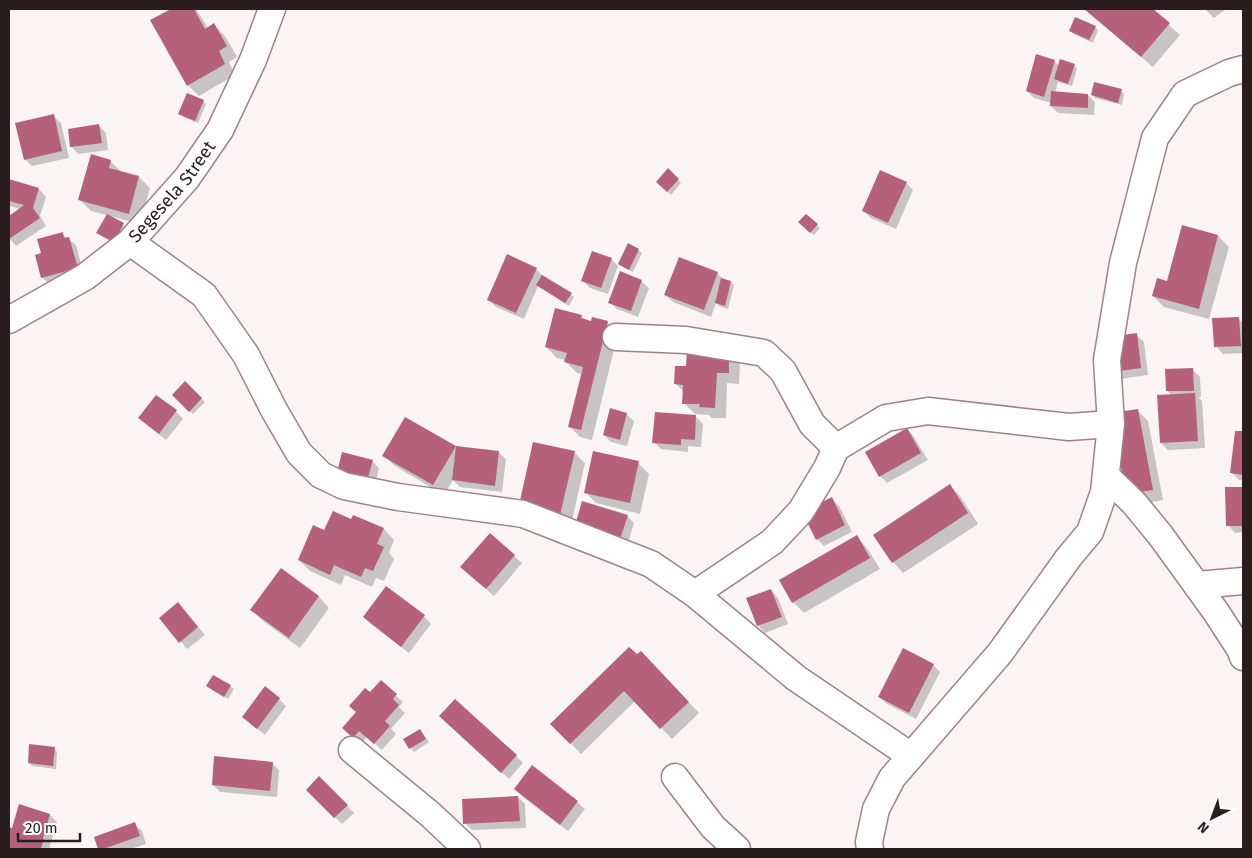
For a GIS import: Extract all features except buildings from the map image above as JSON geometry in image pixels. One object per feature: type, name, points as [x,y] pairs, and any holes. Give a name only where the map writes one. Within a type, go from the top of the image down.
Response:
[{"type":"street","name":"Segesela Street","points":[[9,320],[85,277],[130,242],[187,178],[220,130],[253,60],[272,9]]},
{"type":"street","points":[[870,849],[869,842],[876,808],[892,778],[1000,653],[1069,557],[1090,532],[1104,492],[1106,476],[1111,424],[1107,360],[1123,263],[1155,138],[1185,94],[1228,73],[1243,70]]},
{"type":"street","points":[[130,242],[204,295],[246,355],[274,410],[299,453],[321,475],[344,486],[398,497],[523,514],[651,564],[695,594],[796,678],[911,756]]},
{"type":"street","points":[[616,337],[686,340],[764,353],[783,371],[812,424],[836,448]]},
{"type":"street","points":[[695,594],[772,542],[802,511],[827,468],[836,448],[886,418],[928,411],[1070,427],[1111,424]]},
{"type":"street","points":[[1106,476],[1134,502],[1221,620],[1240,649],[1243,657]]},
{"type":"street","points":[[1197,586],[1243,581]]},
{"type":"street","points":[[352,750],[431,815],[467,849]]},
{"type":"street","points":[[675,777],[713,828],[737,849]]}]
